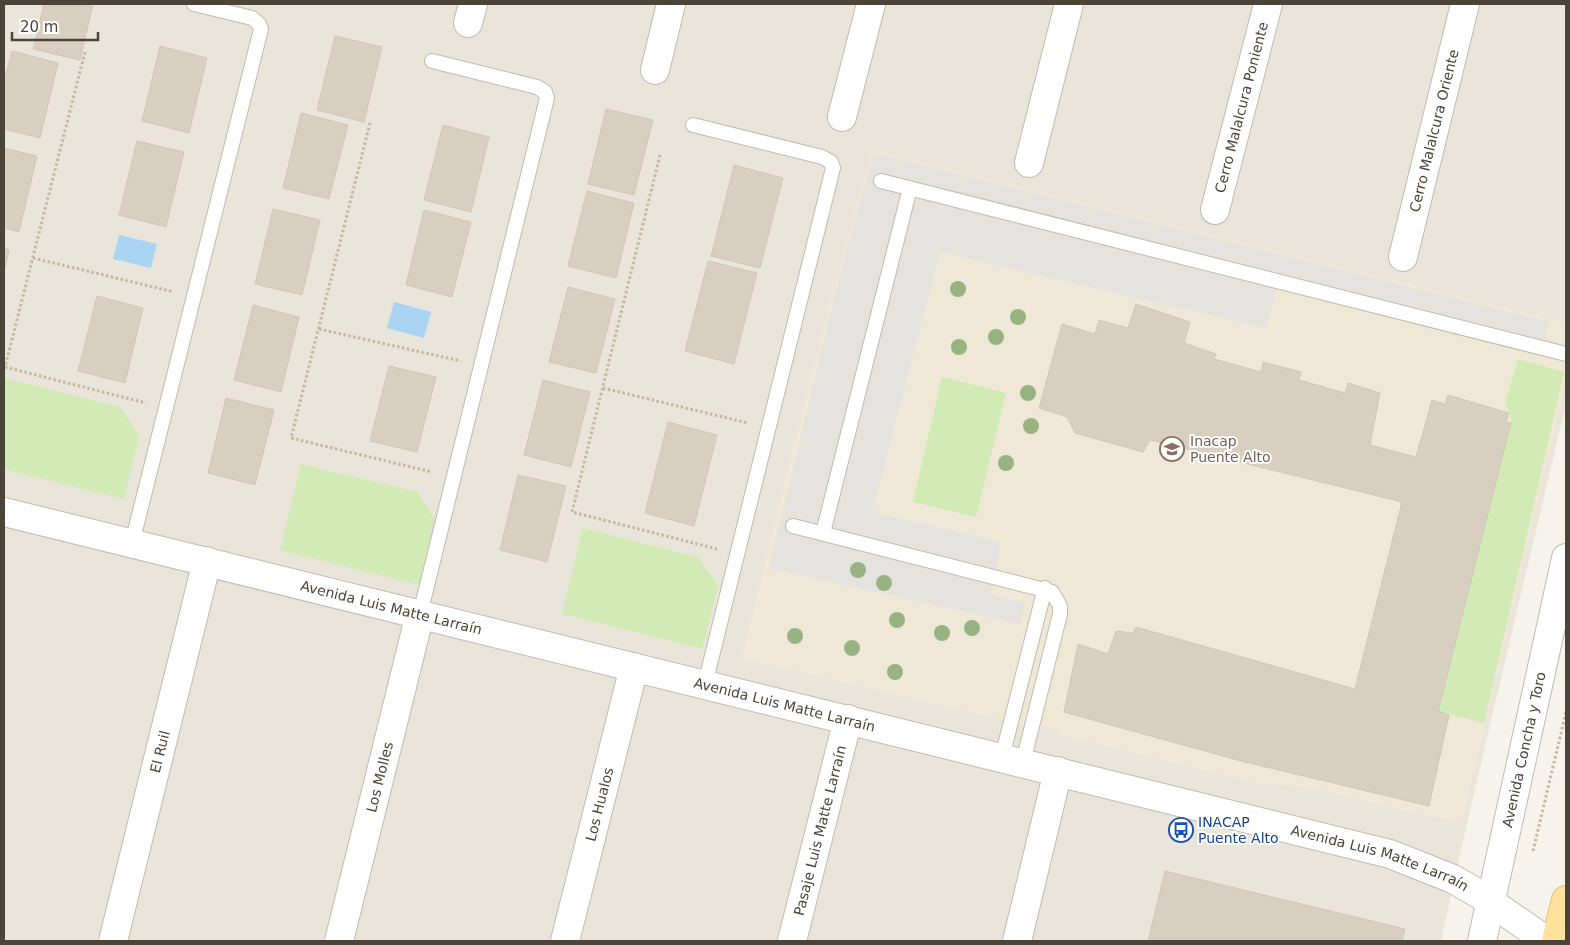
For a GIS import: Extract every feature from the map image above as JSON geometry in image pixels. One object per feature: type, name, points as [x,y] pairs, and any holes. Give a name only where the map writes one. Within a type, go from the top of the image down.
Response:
[{"type":"main road","points":[[1556,941],[1566,900]]},
{"type":"street","points":[[655,70],[671,4]]},
{"type":"street","points":[[842,117],[870,4]]},
{"type":"street","points":[[1029,163],[1069,4]]},
{"type":"street","name":"Cerro Malalcura Poniente","points":[[1215,210],[1268,4]]},
{"type":"street","name":"Cerro Malalcura Oriente","points":[[1403,257],[1465,4]]},
{"type":"street","name":"Avenida Luis Matte Larraín","points":[[4,512],[1390,854],[1440,873],[1491,903],[1547,941]]},
{"type":"street","name":"Avenida Concha y Toro","points":[[1482,941],[1566,558]]},
{"type":"street","name":"El Ruil","points":[[113,941],[206,562]]},
{"type":"street","name":"Los Molles","points":[[339,941],[420,614]]},
{"type":"street","name":"Los Hualos","points":[[565,941],[634,667]]},
{"type":"street","name":"Pasaje Luis Matte Larraín","points":[[792,941],[848,720]]},
{"type":"street","points":[[1017,941],[1058,771]]},
{"type":"lane","points":[[132,543],[261,29],[259,24],[252,18],[194,4]]},
{"type":"lane","points":[[420,614],[547,98],[545,92],[537,87],[432,60]]},
{"type":"lane","points":[[693,124],[822,157],[831,162],[833,168],[705,684]]},
{"type":"lane","points":[[881,181],[1566,354]]},
{"type":"lane","points":[[823,533],[910,188]]},
{"type":"lane","points":[[793,526],[1045,588],[1057,598],[1060,614],[1012,760]]},
{"type":"lane","points":[[1012,760],[1045,588]]},
{"type":"path","points":[[85,52],[6,367],[166,408]]},
{"type":"path","points":[[370,123],[292,438],[454,478]]},
{"type":"path","points":[[660,155],[572,512],[737,554]]},
{"type":"path","points":[[33,258],[194,297]]},
{"type":"path","points":[[319,329],[481,366]]},
{"type":"path","points":[[603,388],[768,428]]},
{"type":"shaded area","points":[[4,4],[1566,4],[1566,404],[1441,941],[4,941]]},
{"type":"shaded area","name":"Inacap Puente Alto","points":[[872,150],[1566,323],[1566,382],[1462,823],[1312,788],[1255,783],[1063,736],[1057,731],[1042,727],[1035,728],[741,658],[829,306]]},
{"type":"shaded area","points":[[874,153],[1549,322],[1544,346],[1279,279],[1266,328],[940,252],[872,512],[1001,542],[991,594],[1025,603],[1020,624],[769,568],[839,279]]},
{"type":"green space","points":[[1518,359],[1564,372],[1484,723],[1438,711],[1511,423],[1510,413],[1505,403]]},
{"type":"green space","points":[[942,377],[1006,393],[976,517],[913,502]]},
{"type":"green space","points":[[5,378],[120,407],[139,436],[124,499],[4,469]]},
{"type":"green space","points":[[301,464],[417,492],[436,521],[420,585],[280,550]]},
{"type":"green space","points":[[583,528],[698,557],[718,586],[702,649],[562,614]]},
{"type":"water","points":[[119,235],[157,244],[151,268],[113,259]]},
{"type":"water","points":[[394,302],[431,312],[424,338],[387,328]]},
{"type":"building","points":[[44,4],[93,4],[80,60],[33,49]]},
{"type":"building","points":[[335,36],[382,47],[364,122],[317,110]]},
{"type":"building","points":[[160,46],[207,58],[189,133],[142,121]]},
{"type":"building","points":[[12,51],[58,63],[40,138],[4,129],[4,82]]},
{"type":"building","points":[[606,109],[653,120],[634,195],[588,184]]},
{"type":"building","points":[[301,113],[348,125],[329,199],[283,188]]},
{"type":"building","points":[[443,125],[489,137],[471,212],[424,200]]},
{"type":"building","points":[[137,141],[184,152],[166,227],[119,215]]},
{"type":"building","points":[[4,148],[37,156],[19,232],[4,228]]},
{"type":"building","points":[[734,165],[783,178],[760,268],[711,256]]},
{"type":"building","points":[[587,191],[634,203],[616,278],[568,266]]},
{"type":"building","points":[[273,209],[320,220],[302,295],[255,284]]},
{"type":"building","points":[[424,210],[471,222],[452,297],[406,285]]},
{"type":"building","points":[[4,248],[9,250],[4,273]]},
{"type":"building","points":[[708,261],[757,273],[734,364],[685,351]]},
{"type":"building","points":[[568,287],[615,299],[596,373],[549,362]]},
{"type":"building","points":[[97,296],[143,308],[125,383],[78,371]]},
{"type":"building","points":[[1136,304],[1190,322],[1184,343],[1216,354],[1214,359],[1261,372],[1263,362],[1301,372],[1299,380],[1345,393],[1348,383],[1380,393],[1370,445],[1416,457],[1432,400],[1445,404],[1448,395],[1509,413],[1506,422],[1511,423],[1438,711],[1449,715],[1429,806],[1241,761],[1064,712],[1078,644],[1108,654],[1116,631],[1133,633],[1136,627],[1355,689],[1402,502],[1150,440],[1143,452],[1075,433],[1067,417],[1039,408],[1062,324],[1095,334],[1099,320],[1128,328]]},
{"type":"building","points":[[253,305],[299,317],[281,392],[234,380]]},
{"type":"building","points":[[389,366],[436,377],[417,452],[370,441]]},
{"type":"building","points":[[543,380],[590,392],[571,467],[524,455]]},
{"type":"building","points":[[226,398],[274,410],[255,485],[208,473]]},
{"type":"building","points":[[668,422],[717,435],[694,526],[645,513]]},
{"type":"building","points":[[518,475],[566,486],[547,562],[500,550]]},
{"type":"building","points":[[1165,871],[1405,929],[1402,941],[1148,941]]},
{"type":"place","name":"Inacap Puente Alto","points":[[1172,449]]},
{"type":"place","name":"INACAP Puente Alto","points":[[1181,830]]}]
